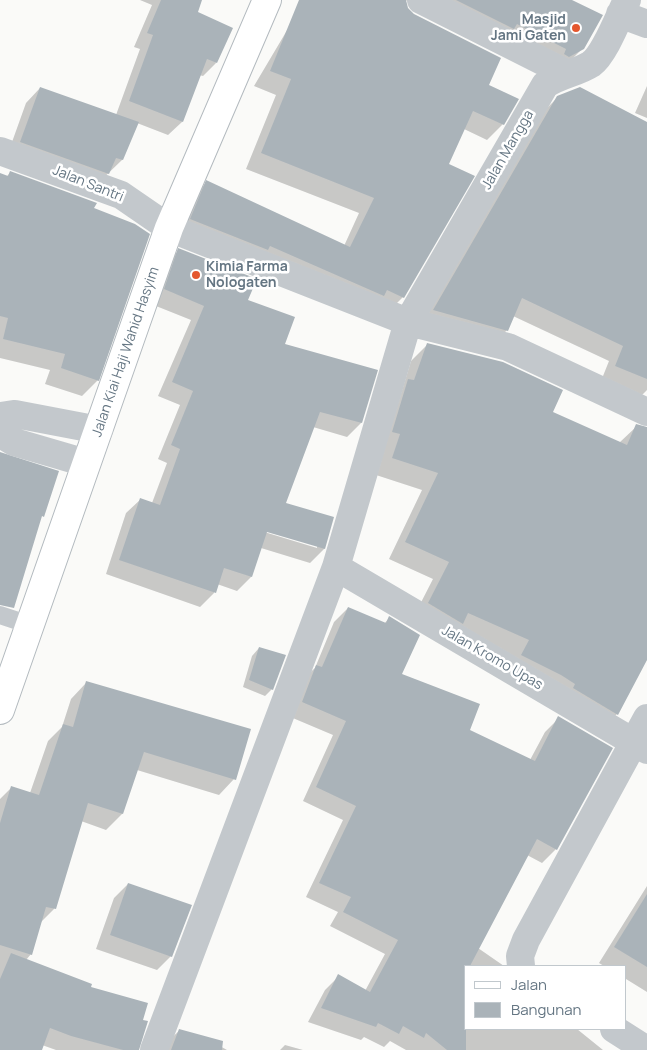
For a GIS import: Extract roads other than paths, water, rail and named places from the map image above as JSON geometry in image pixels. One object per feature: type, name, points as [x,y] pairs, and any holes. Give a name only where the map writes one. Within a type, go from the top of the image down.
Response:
[{"type":"main road","name":"Jalan Kiai Haji Wahid Hasyim","points":[[0,710],[169,228],[267,0]]},
{"type":"street","points":[[421,0],[568,74]]},
{"type":"street","points":[[623,7],[647,24]]},
{"type":"street","name":"Jalan Mangga","points":[[154,1050],[336,567],[408,322],[546,84],[592,63],[600,54],[623,7]]},
{"type":"street","name":"Jalan Santri","points":[[0,151],[121,196],[169,228],[408,322],[508,347],[647,412]]},
{"type":"street","points":[[0,416],[15,414],[98,430]]},
{"type":"street","points":[[0,434],[14,442],[86,463]]},
{"type":"street","name":"Jalan Kromo Upas","points":[[336,567],[643,737]]},
{"type":"street","points":[[522,965],[520,956],[526,940],[643,737]]},
{"type":"street","points":[[616,1030],[647,1050]]},
{"type":"lane","points":[[0,615],[30,625]]},
{"type":"place","name":"Masjid Jami Gaten","points":[[576,28]]},
{"type":"place","name":"Kimia Farma Nologaten","points":[[196,275]]}]
